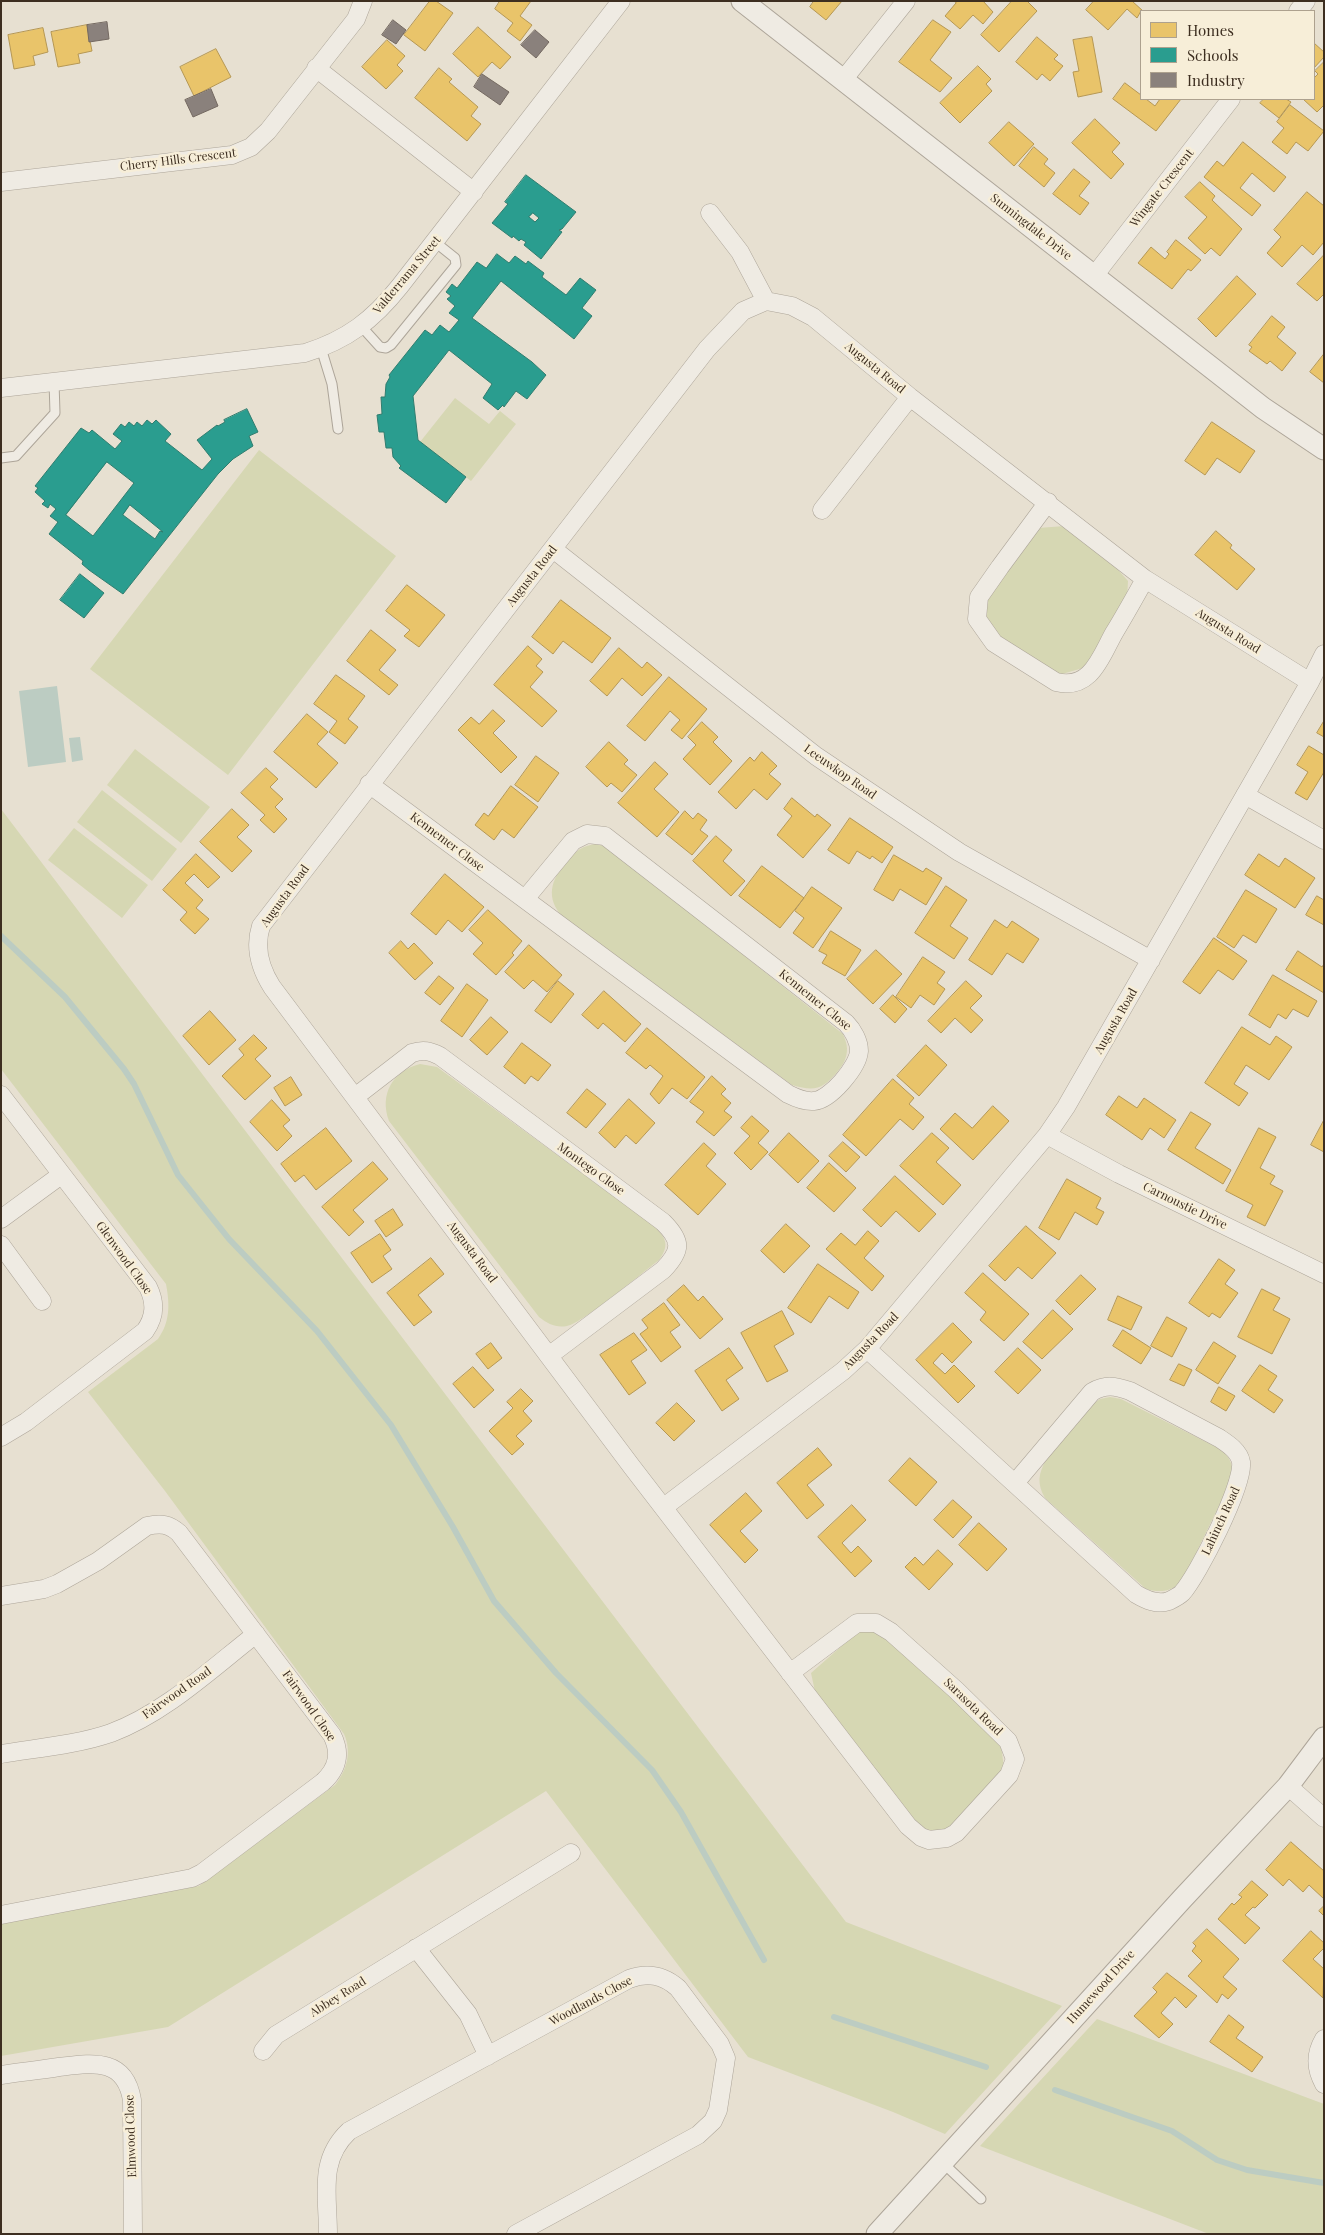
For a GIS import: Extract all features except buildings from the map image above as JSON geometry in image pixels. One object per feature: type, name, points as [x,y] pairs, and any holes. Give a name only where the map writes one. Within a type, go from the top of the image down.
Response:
[{"type":"street","name":"Cherry Hills Crescent","points":[[1,182],[232,155],[251,147],[268,131],[356,19],[363,1]]},
{"type":"street","name":"Valderrama Street","points":[[1,388],[279,356],[321,348],[361,326],[384,306],[621,1]]},
{"type":"street","name":"Sunningdale Drive","points":[[742,1],[1263,408],[1324,449]]},
{"type":"street","points":[[843,80],[906,1]]},
{"type":"street","points":[[316,68],[474,192]]},
{"type":"street","name":"Wingate Crescent","points":[[1094,276],[1230,100]]},
{"type":"street","points":[[710,213],[740,252],[766,301]]},
{"type":"street","name":"Augusta Road","points":[[1310,682],[1145,579],[910,397],[813,317],[792,306],[766,301],[743,311],[707,349],[267,916],[258,936],[259,960],[268,981],[664,1507],[868,1349],[1047,1135],[1066,1107],[1151,960],[1310,682],[1324,654]]},
{"type":"street","name":"Augusta Road","points":[[822,510],[910,397]]},
{"type":"street","points":[[1048,502],[1000,566],[980,597],[977,619],[994,642],[1056,682],[1068,684],[1076,682],[1086,677],[1102,658],[1112,636],[1145,579]]},
{"type":"street","name":"Leeuwkop Road","points":[[553,549],[816,756],[959,852],[1151,960]]},
{"type":"street","name":"Kennemer Close","points":[[369,784],[788,1094],[797,1098],[814,1101],[825,1098],[851,1070],[857,1059],[858,1045],[853,1031],[846,1023],[605,836],[587,834],[573,841],[525,899]]},
{"type":"street","points":[[1245,795],[1324,840]]},
{"type":"street","name":"Montego Close","points":[[355,1097],[412,1053],[420,1050],[429,1051],[440,1056],[663,1222],[673,1232],[678,1239],[679,1247],[664,1270],[550,1355]]},
{"type":"street","name":"Glenwood Close","points":[[1,1095],[153,1296],[153,1316],[145,1331],[26,1422],[1,1437]]},
{"type":"street","name":"Carnoustie Drive","points":[[1047,1135],[1119,1174],[1324,1274]]},
{"type":"street","points":[[1,1219],[61,1175]]},
{"type":"street","points":[[1,1245],[42,1301]]},
{"type":"street","name":"Lahinch Road","points":[[868,1349],[1136,1594],[1155,1602],[1168,1601],[1180,1594],[1192,1579],[1232,1501],[1240,1480],[1241,1460],[1232,1447],[1219,1438],[1130,1391],[1115,1386],[1106,1386],[1092,1392],[1015,1482]]},
{"type":"street","name":"Sarasota Road","points":[[664,1507],[790,1673],[908,1826],[921,1837],[938,1840],[956,1833],[998,1788],[1013,1767],[1015,1759],[1008,1741],[956,1690],[883,1626],[868,1622],[857,1623],[790,1673]]},
{"type":"street","name":"Fairwood Close","points":[[1,1596],[44,1589],[57,1584],[98,1560],[147,1526],[165,1524],[172,1527],[179,1533],[332,1735],[338,1752],[337,1760],[330,1776],[210,1867],[192,1878],[1,1914]]},
{"type":"street","name":"Fairwood Road","points":[[1,1754],[93,1738],[126,1726],[147,1716],[169,1702],[256,1634]]},
{"type":"street","name":"Humewood Drive","points":[[877,2234],[1288,1786],[1324,1738]]},
{"type":"street","points":[[1288,1786],[1324,1818]]},
{"type":"street","name":"Abbey Road","points":[[264,2051],[276,2035],[571,1853]]},
{"type":"street","points":[[416,1948],[468,2014],[488,2056]]},
{"type":"street","name":"Woodlands Close","points":[[328,2234],[327,2169],[332,2153],[341,2139],[359,2125],[629,1979],[647,1975],[670,1980],[720,2044],[726,2058],[718,2110],[707,2128],[698,2135],[516,2234]]},
{"type":"street","points":[[1324,2039],[1317,2052],[1317,2068],[1324,2084]]},
{"type":"street","name":"Elmwood Close","points":[[1,2075],[94,2063],[110,2067],[123,2078],[132,2100],[133,2234]]},
{"type":"lane","points":[[361,326],[380,347],[386,348],[391,345],[456,265],[455,258],[435,242]]},
{"type":"lane","points":[[321,348],[332,384],[338,430]]},
{"type":"lane","points":[[1,458],[16,456],[55,412],[54,382]]},
{"type":"lane","points":[[942,2162],[981,2199]]},
{"type":"green space","points":[[455,398],[489,424],[500,411],[516,424],[471,481],[420,442]]},
{"type":"green space","points":[[259,450],[396,556],[228,775],[90,669]]},
{"type":"green space","points":[[1065,526],[1112,563],[1128,581],[1127,600],[1094,654],[1083,668],[1055,676],[1001,638],[983,612],[986,593],[1038,528]]},
{"type":"green space","points":[[135,749],[210,807],[181,843],[107,785]]},
{"type":"green space","points":[[102,790],[177,849],[152,881],[77,822]]},
{"type":"green space","points":[[1,809],[846,1922],[1062,2006],[945,2134],[893,2112],[748,2057],[546,1791],[168,2027],[1,2056],[1,1922],[199,1886],[335,1785],[343,1773],[347,1761],[348,1747],[344,1734],[165,1491],[88,1392],[158,1339],[167,1320],[166,1284],[1,1069]]},
{"type":"green space","points":[[74,828],[148,885],[122,918],[48,860]]},
{"type":"green space","points":[[598,844],[608,848],[843,1034],[847,1045],[846,1055],[842,1066],[828,1082],[813,1088],[792,1085],[563,917],[557,910],[552,896],[554,882],[566,862],[576,852],[583,847]]},
{"type":"green space","points":[[420,1064],[437,1067],[654,1226],[665,1242],[665,1250],[659,1260],[599,1307],[575,1323],[567,1326],[556,1326],[539,1317],[389,1121],[386,1102],[387,1093],[391,1085],[402,1072]]},
{"type":"green space","points":[[1110,1397],[1121,1399],[1222,1450],[1231,1463],[1232,1479],[1183,1580],[1170,1589],[1156,1591],[1146,1589],[1045,1498],[1041,1488],[1040,1474],[1046,1460],[1093,1404],[1100,1399]]},
{"type":"green space","points":[[861,1629],[871,1629],[882,1635],[1000,1737],[1004,1768],[966,1814],[949,1830],[943,1833],[928,1831],[914,1823],[816,1696],[811,1673]]},
{"type":"green space","points":[[1097,2019],[1324,2104],[1324,2234],[1209,2234],[980,2146]]},
{"type":"shaded area","points":[[57,686],[66,762],[28,767],[19,691]]},
{"type":"shaded area","points":[[80,737],[83,760],[72,762],[69,738]]},
{"type":"waterway","points":[[1,936],[65,997],[124,1069],[134,1084],[178,1175],[229,1239],[317,1331],[391,1425],[453,1527],[494,1601],[556,1673],[652,1770],[681,1812],[764,1960]]},
{"type":"waterway","points":[[834,2017],[986,2067]]},
{"type":"waterway","points":[[1055,2090],[1172,2131],[1217,2160],[1247,2170],[1324,2183]]}]
